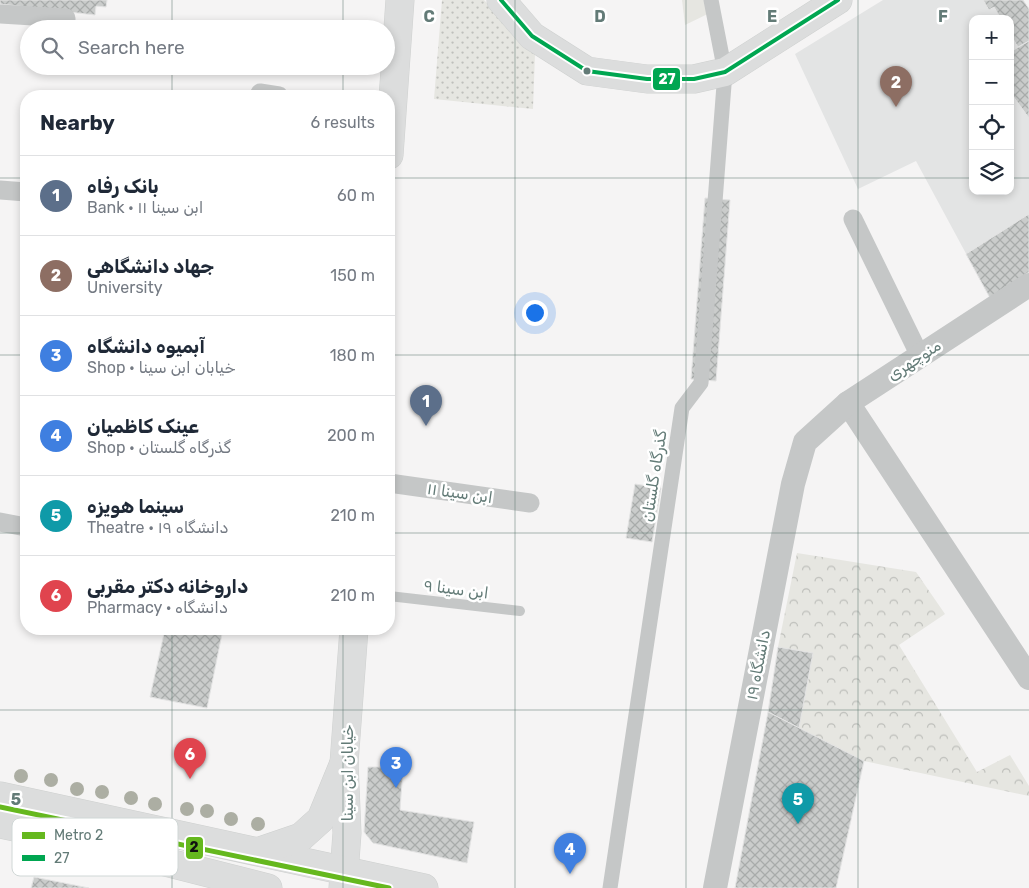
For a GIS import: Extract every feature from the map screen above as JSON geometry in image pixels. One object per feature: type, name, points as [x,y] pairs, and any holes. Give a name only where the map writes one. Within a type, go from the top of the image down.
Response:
[{"type":"main road","points":[[395,57],[400,0]]},
{"type":"main road","points":[[502,0],[532,36],[587,71],[647,79],[694,80],[725,72],[838,0]]},
{"type":"main road","points":[[392,90],[393,75]]},
{"type":"main road","name":"خیابان ابن سینا","points":[[343,879],[348,833],[344,763],[354,635]]},
{"type":"main road","points":[[259,852],[301,837],[321,819],[344,763]]},
{"type":"main road","points":[[0,796],[103,818]]},
{"type":"main road","points":[[178,834],[259,852],[343,879],[424,888]]},
{"type":"main road","points":[[178,856],[225,863],[234,857],[234,852],[230,845]]},
{"type":"main road","points":[[178,867],[240,884],[268,888]]},
{"type":"street","name":"گذرگاه گلستان","points":[[610,888],[682,408],[701,383],[725,72],[711,0]]},
{"type":"street","points":[[0,14],[66,18],[66,20]]},
{"type":"street","points":[[0,190],[20,192]]},
{"type":"street","points":[[853,219],[920,356]]},
{"type":"street","name":"منوچهری","points":[[805,442],[848,403],[1029,285]]},
{"type":"street","points":[[848,403],[1029,678]]},
{"type":"street","name":"دانشگاه ۱۹","points":[[715,888],[793,484],[805,442]]},
{"type":"street","name":"ابن سینا ۱۱","points":[[395,484],[530,503]]},
{"type":"street","points":[[0,522],[20,526]]},
{"type":"lane","name":"ابن سینا ۹","points":[[395,597],[520,611]]},
{"type":"shaded area","points":[[883,0],[1023,0],[1029,9],[1029,272],[990,298],[916,161],[858,189],[795,54]]},
{"type":"green space","points":[[442,0],[484,0],[535,54],[533,109],[434,99]]},
{"type":"green space","points":[[682,0],[717,0],[720,8],[685,25]]},
{"type":"green space","points":[[797,553],[916,572],[945,614],[899,645],[977,772],[1010,755],[1029,786],[1029,796],[864,761],[799,728],[813,653],[778,647]]},
{"type":"building","points":[[0,0],[107,0],[106,7],[96,6],[95,15],[0,4]]},
{"type":"building","points":[[983,0],[1023,0],[1029,9],[1029,41],[1018,47],[1014,40],[1014,15],[999,15],[994,7],[989,10]]},
{"type":"building","points":[[1029,41],[1029,118],[1014,97],[1014,50]]},
{"type":"building","points":[[705,198],[730,200],[716,381],[691,379]]},
{"type":"building","points":[[1029,214],[1029,272],[990,298],[966,254]]},
{"type":"building","points":[[635,484],[661,488],[652,542],[626,538]]},
{"type":"building","points":[[164,635],[222,635],[207,708],[150,697]]},
{"type":"building","points":[[778,647],[813,653],[799,728],[768,712]]},
{"type":"building","points":[[768,712],[864,761],[836,888],[735,888]]},
{"type":"building","points":[[368,767],[403,767],[400,810],[474,822],[467,863],[373,843],[364,832]]},
{"type":"building","points":[[34,877],[89,888],[31,888]]},
{"type":"metro line","name":"2","points":[[0,807],[53,818]]},
{"type":"metro line","name":"2","points":[[178,844],[389,888]]},
{"type":"transit line","name":"27","points":[[501,0],[532,36],[587,71],[647,79],[694,79],[725,72],[838,0]]},
{"type":"place","name":"جهاد دانشگاهی","points":[[896,107]]},
{"type":"place","name":"بانک رفاه","points":[[426,426]]},
{"type":"place","name":"داروخانه دکتر مقربی","points":[[190,779]]},
{"type":"place","name":"آبمیوه دانشگاه","points":[[396,788]]},
{"type":"place","name":"سینما هویزه","points":[[798,824]]},
{"type":"place","name":"عینک کاظمیان","points":[[570,874]]}]
